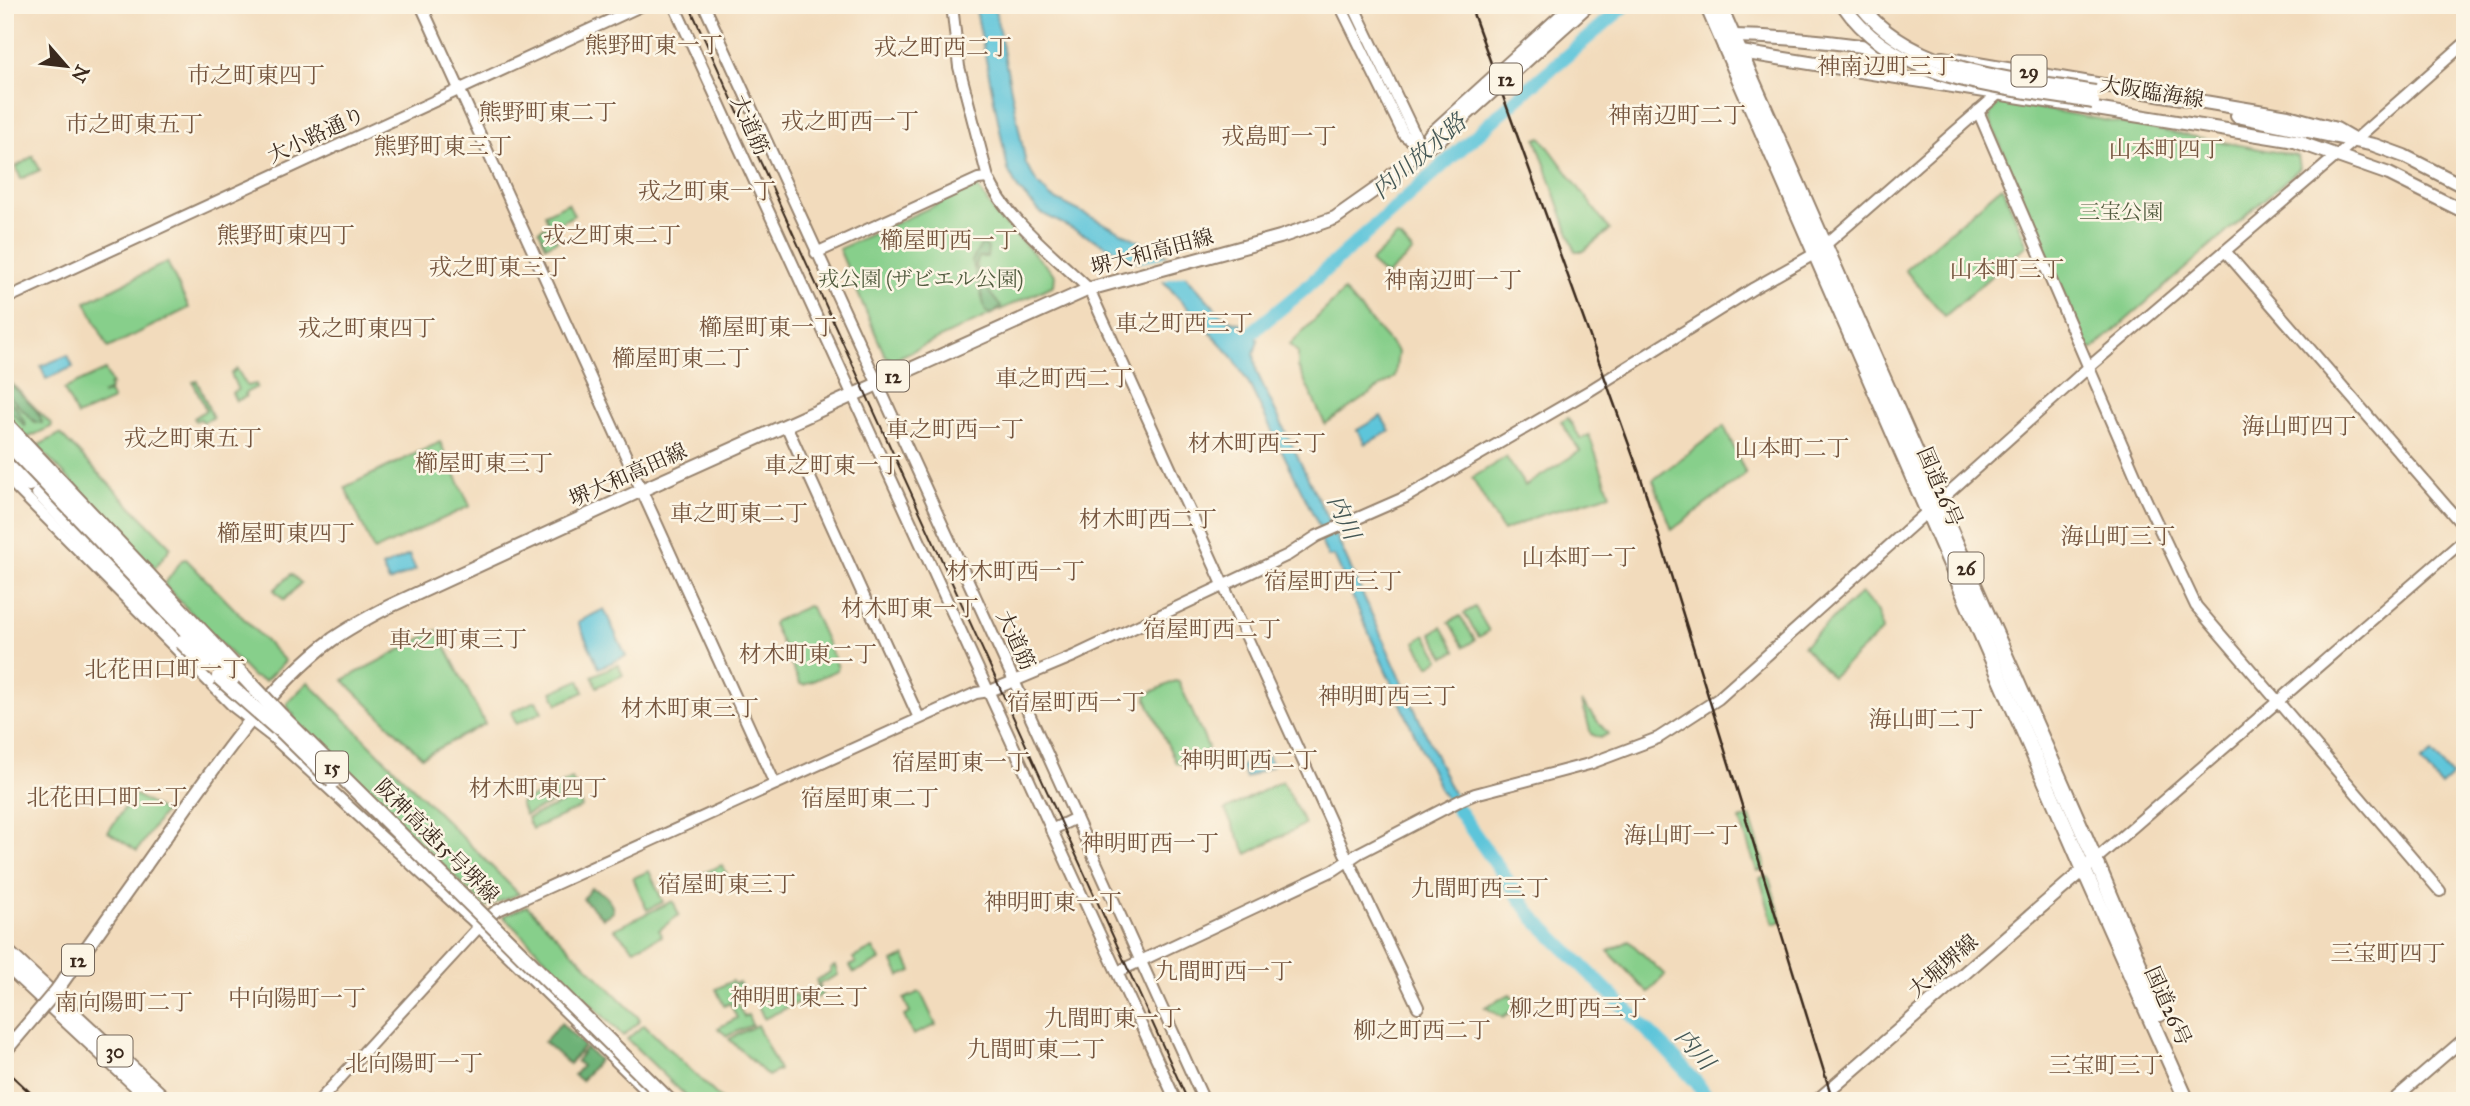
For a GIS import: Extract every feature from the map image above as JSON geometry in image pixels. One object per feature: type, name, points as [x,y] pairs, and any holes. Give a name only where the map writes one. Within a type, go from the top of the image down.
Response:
[{"type":"highway","name":"国道26号","points":[[1707,5],[1728,41],[1821,249],[2084,870],[2187,1101]]},
{"type":"highway","name":"国道26号","points":[[1719,5],[1728,41],[1741,52],[1821,249]]},
{"type":"highway","name":"阪神高速15号堺線","points":[[5,423],[280,715],[671,1101]]},
{"type":"highway","name":"阪神高速15号堺線","points":[[5,442],[289,738],[657,1101]]},
{"type":"highway","points":[[5,464],[34,488],[204,664],[289,738]]},
{"type":"highway","name":"国道26号","points":[[1932,506],[2095,860],[2197,1101]]},
{"type":"main road","name":"堺大和高田線","points":[[5,1051],[56,991],[251,720],[317,652],[352,626],[642,489],[1089,289],[1303,230],[1335,218],[1379,187],[1422,148],[1430,135],[1573,5]]},
{"type":"main road","name":"堺大和高田線","points":[[1422,148],[1436,142],[1588,5]]},
{"type":"main road","name":"大阪臨海線","points":[[1843,5],[1857,23],[1883,46],[1926,69],[1964,79],[2199,108],[2328,136],[2355,139],[2404,156],[2465,187]]},
{"type":"main road","name":"大阪臨海線","points":[[1860,5],[1891,36],[1930,58],[1975,71],[2301,142],[2389,174],[2465,212]]},
{"type":"main road","name":"29","points":[[1728,41],[1830,41],[2030,71],[2288,116],[2336,129],[2355,139]]},
{"type":"main road","name":"29","points":[[1741,52],[2301,142]]},
{"type":"main road","name":"大堀堺線","points":[[1817,1101],[2095,860]]},
{"type":"main road","name":"30","points":[[5,949],[168,1101]]},
{"type":"main road","name":"30","points":[[5,964],[152,1101]]},
{"type":"street","points":[[421,5],[775,784]]},
{"type":"street","name":"大小路通り","points":[[5,299],[643,5]]},
{"type":"street","name":"大道筋","points":[[674,5],[1176,1101]]},
{"type":"street","name":"大道筋","points":[[704,5],[1204,1101]]},
{"type":"street","points":[[952,5],[959,67],[988,178],[1005,206],[1089,289],[1348,860],[1418,1007]]},
{"type":"street","points":[[1340,5],[1404,135],[1422,148]]},
{"type":"street","points":[[1353,5],[1422,148]]},
{"type":"street","points":[[1117,972],[1334,870],[1461,800],[1589,764],[1658,738],[1718,699],[2089,367],[2465,43]]},
{"type":"street","points":[[319,1101],[488,917],[527,896],[919,718],[976,693],[1014,682],[1224,586],[1288,555],[1317,536],[1406,497],[1589,391],[1821,249],[1997,95]]},
{"type":"street","points":[[1978,111],[2146,500],[2196,606],[2440,891]]},
{"type":"street","points":[[817,253],[978,179],[988,178]]},
{"type":"street","points":[[2225,251],[2465,528]]},
{"type":"street","points":[[786,425],[919,718]]},
{"type":"street","points":[[5,442],[269,700],[671,1101]]},
{"type":"street","points":[[5,476],[234,707],[274,738],[479,927],[657,1101]]},
{"type":"street","points":[[2095,860],[2465,539]]},
{"type":"street","points":[[1051,830],[1076,818]]},
{"type":"street","points":[[2392,1101],[2465,1038]]},
{"type":"green space","name":"三宝公園","points":[[2001,101],[2298,156],[2300,168],[2093,349],[2088,348],[1989,119],[1991,112]]},
{"type":"green space","points":[[1541,137],[1610,230],[1583,251],[1575,251],[1536,139]]},
{"type":"green space","points":[[33,156],[40,170],[21,179],[16,167]]},
{"type":"green space","name":"戎公園 (ザビエル公園)","points":[[977,186],[996,215],[1055,275],[1054,285],[893,360],[885,356],[839,249]]},
{"type":"green space","points":[[2002,186],[2027,245],[1945,316],[1905,270]]},
{"type":"green space","points":[[568,203],[574,215],[551,228],[557,241],[546,246],[539,230],[549,225],[545,214]]},
{"type":"green space","points":[[1396,237],[1401,238],[1413,252],[1386,276],[1371,263]]},
{"type":"green space","points":[[982,243],[988,248],[987,257],[979,257],[975,266],[987,281],[989,292],[1001,307],[993,314],[986,312],[972,261]]},
{"type":"green space","points":[[167,262],[189,308],[108,348],[86,302]]},
{"type":"green space","points":[[1344,291],[1398,352],[1395,377],[1325,424],[1298,367],[1298,353],[1290,344]]},
{"type":"green space","points":[[237,369],[247,386],[256,384],[257,387],[245,393],[246,397],[236,401],[232,393],[238,390],[231,374]]},
{"type":"green space","points":[[105,370],[112,385],[109,386],[110,390],[102,394],[109,392],[113,400],[77,416],[64,389]]},
{"type":"green space","points":[[5,377],[51,427],[27,438],[5,417]]},
{"type":"green space","points":[[5,379],[32,406],[42,423],[35,422],[5,392]]},
{"type":"green space","points":[[197,381],[213,418],[203,422],[201,419],[195,421],[194,418],[206,410],[193,382]]},
{"type":"green space","points":[[5,398],[15,406],[25,426],[14,414],[7,414]]},
{"type":"green space","points":[[1568,418],[1581,439],[1589,435],[1610,494],[1538,516],[1503,531],[1472,478],[1506,457],[1525,486],[1580,451],[1561,422]]},
{"type":"green space","points":[[1724,426],[1746,474],[1672,530],[1653,480]]},
{"type":"green space","points":[[60,434],[171,547],[155,568],[37,446]]},
{"type":"green space","points":[[440,442],[470,506],[374,551],[345,487]]},
{"type":"green space","points":[[186,559],[285,661],[265,681],[253,677],[164,585],[182,560]]},
{"type":"green space","points":[[291,574],[301,583],[284,600],[274,590]]},
{"type":"green space","points":[[1861,593],[1878,612],[1882,631],[1832,677],[1803,646]]},
{"type":"green space","points":[[808,606],[811,607],[838,667],[837,670],[804,685],[800,684],[773,624]]},
{"type":"green space","points":[[1475,607],[1489,631],[1479,637],[1464,613]]},
{"type":"green space","points":[[1460,616],[1475,640],[1464,647],[1449,622]]},
{"type":"green space","points":[[1442,627],[1456,651],[1445,657],[1431,633]]},
{"type":"green space","points":[[437,630],[485,724],[422,757],[343,680]]},
{"type":"green space","points":[[1426,635],[1440,659],[1429,666],[1415,642]]},
{"type":"green space","points":[[618,664],[623,675],[597,687],[592,676]]},
{"type":"green space","points":[[579,680],[584,692],[558,704],[552,692]]},
{"type":"green space","points":[[1175,681],[1179,682],[1208,747],[1207,752],[1180,764],[1176,763],[1146,698],[1147,694]]},
{"type":"green space","points":[[308,682],[519,894],[486,907],[291,718],[294,715],[287,703]]},
{"type":"green space","points":[[536,701],[542,712],[516,724],[511,712]]},
{"type":"green space","points":[[1582,702],[1608,734],[1600,738],[1591,734]]},
{"type":"green space","points":[[572,779],[578,791],[525,815],[520,803]]},
{"type":"green space","points":[[1282,781],[1305,824],[1247,854],[1225,810]]},
{"type":"green space","points":[[134,794],[164,812],[137,851],[108,832]]},
{"type":"green space","points":[[574,798],[575,801],[579,799],[582,807],[532,829],[527,818]]},
{"type":"green space","points":[[1750,817],[1765,866],[1763,870],[1757,871],[1740,820]]},
{"type":"green space","points":[[722,865],[727,875],[693,890],[689,879]]},
{"type":"green space","points":[[649,871],[663,902],[647,910],[633,878]]},
{"type":"green space","points":[[1760,878],[1769,878],[1782,921],[1773,924]]},
{"type":"green space","points":[[591,888],[606,896],[613,912],[603,918],[583,899]]},
{"type":"green space","points":[[673,901],[679,915],[659,930],[662,936],[634,949],[614,929]]},
{"type":"green space","points":[[527,906],[639,1018],[638,1023],[623,1036],[503,916]]},
{"type":"green space","points":[[1629,941],[1665,975],[1648,993],[1608,951]]},
{"type":"green space","points":[[873,948],[880,960],[854,973],[850,966],[856,963],[853,958]]},
{"type":"green space","points":[[905,956],[912,971],[900,976],[893,962]]},
{"type":"green space","points":[[835,966],[838,975],[819,984],[822,995],[801,1005],[799,1002],[764,1019],[757,1003],[769,997],[772,1003],[795,994],[798,999],[819,989],[816,980],[831,972],[830,968]]},
{"type":"green space","points":[[732,981],[734,984],[739,982],[743,991],[733,996],[744,1017],[748,1015],[752,1025],[727,1036],[718,1028],[737,1018],[730,1003],[724,1006],[716,989]]},
{"type":"green space","points":[[919,992],[936,1025],[913,1035],[904,1016],[910,1013],[904,999]]},
{"type":"green space","points":[[1510,994],[1519,1004],[1503,1018],[1485,1007]]},
{"type":"green space","points":[[561,1023],[584,1046],[569,1064],[544,1042]]},
{"type":"green space","points":[[644,1025],[723,1101],[691,1101],[627,1039]]},
{"type":"green space","points":[[757,1025],[779,1070],[768,1076],[729,1039]]},
{"type":"green space","points":[[586,1048],[599,1060],[581,1081],[574,1075],[582,1066],[576,1061]]},
{"type":"water","points":[[975,5],[994,5],[1026,164],[1038,184],[1051,197],[1167,255],[1225,319],[1242,324],[1258,340],[1254,354],[1257,373],[1338,540],[1460,809],[1458,816],[1440,790],[1334,556],[1328,557],[1322,544],[1319,526],[1248,382],[1232,356],[1163,281],[1141,263],[1041,213],[1018,189],[1008,170]]},
{"type":"water","points":[[68,355],[73,367],[46,379],[41,366]]},
{"type":"water","points":[[1381,416],[1390,431],[1365,444],[1357,430]]},
{"type":"water","points":[[409,555],[416,570],[389,582],[382,567]]},
{"type":"water","points":[[604,609],[626,656],[599,668],[578,622]]},
{"type":"water","points":[[2432,753],[2452,776],[2441,786],[2421,762]]},
{"type":"water","points":[[1267,754],[1272,766],[1246,778],[1241,766]]},
{"type":"pier","points":[[1171,255],[1188,274],[1159,282],[1137,264]]},
{"type":"waterway","name":"内川放水路","points":[[1241,341],[1301,292],[1626,5]]},
{"type":"waterway","name":"内川","points":[[1451,800],[1533,917],[1666,1049],[1697,1083],[1709,1101]]},
{"type":"tram line","points":[[689,5],[1188,1101]]},
{"type":"railway","points":[[1470,5],[1641,478],[1833,1101]]},
{"type":"railway","points":[[5,1069],[39,1101]]},
{"type":"district","name":"熊野町東一丁","points":[[654,45]]},
{"type":"district","name":"戎之町西二丁","points":[[943,47]]},
{"type":"district","name":"神南辺町三丁","points":[[1886,66]]},
{"type":"district","name":"市之町東四丁","points":[[256,75]]},
{"type":"district","name":"熊野町東二丁","points":[[548,112]]},
{"type":"district","name":"神南辺町二丁","points":[[1677,115]]},
{"type":"district","name":"戎之町西一丁","points":[[850,121]]},
{"type":"district","name":"市之町東五丁","points":[[134,124]]},
{"type":"district","name":"戎島町一丁","points":[[1279,136]]},
{"type":"district","name":"熊野町東三丁","points":[[443,146]]},
{"type":"district","name":"山本町四丁","points":[[2166,149]]},
{"type":"district","name":"戎之町東一丁","points":[[707,191]]},
{"type":"district","name":"熊野町東四丁","points":[[286,235]]},
{"type":"district","name":"戎之町東二丁","points":[[612,235]]},
{"type":"district","name":"櫛屋町西一丁","points":[[949,240]]},
{"type":"district","name":"戎之町東三丁","points":[[498,267]]},
{"type":"district","name":"山本町三丁","points":[[2007,269]]},
{"type":"district","name":"神南辺町一丁","points":[[1453,280]]},
{"type":"district","name":"車之町西三丁","points":[[1184,323]]},
{"type":"district","name":"櫛屋町東一丁","points":[[768,327]]},
{"type":"district","name":"戎之町東四丁","points":[[367,328]]},
{"type":"district","name":"櫛屋町東二丁","points":[[681,358]]},
{"type":"district","name":"車之町西二丁","points":[[1064,378]]},
{"type":"district","name":"海山町四丁","points":[[2299,426]]},
{"type":"district","name":"車之町西一丁","points":[[955,429]]},
{"type":"district","name":"戎之町東五丁","points":[[193,438]]},
{"type":"district","name":"材木町西三丁","points":[[1257,443]]},
{"type":"district","name":"山本町二丁","points":[[1792,448]]},
{"type":"district","name":"櫛屋町東三丁","points":[[484,463]]},
{"type":"district","name":"車之町東一丁","points":[[833,465]]},
{"type":"district","name":"車之町東二丁","points":[[739,513]]},
{"type":"district","name":"材木町西二丁","points":[[1148,519]]},
{"type":"district","name":"櫛屋町東四丁","points":[[286,533]]},
{"type":"district","name":"海山町三丁","points":[[2118,536]]},
{"type":"district","name":"山本町一丁","points":[[1579,557]]},
{"type":"district","name":"材木町西一丁","points":[[1016,571]]},
{"type":"district","name":"宿屋町西三丁","points":[[1333,581]]},
{"type":"district","name":"材木町東一丁","points":[[910,608]]},
{"type":"district","name":"宿屋町西二丁","points":[[1212,629]]},
{"type":"district","name":"車之町東三丁","points":[[458,639]]},
{"type":"district","name":"材木町東二丁","points":[[808,654]]},
{"type":"district","name":"北花田口町一丁","points":[[165,669]]},
{"type":"district","name":"神明町西三丁","points":[[1387,696]]},
{"type":"district","name":"宿屋町西一丁","points":[[1076,702]]},
{"type":"district","name":"材木町東三丁","points":[[690,708]]},
{"type":"district","name":"海山町二丁","points":[[1926,719]]},
{"type":"district","name":"神明町西二丁","points":[[1249,760]]},
{"type":"district","name":"宿屋町東一丁","points":[[961,762]]},
{"type":"district","name":"材木町東四丁","points":[[538,788]]},
{"type":"district","name":"北花田口町二丁","points":[[107,797]]},
{"type":"district","name":"宿屋町東二丁","points":[[870,798]]},
{"type":"district","name":"海山町一丁","points":[[1681,835]]},
{"type":"district","name":"神明町西一丁","points":[[1150,843]]},
{"type":"district","name":"宿屋町東三丁","points":[[727,884]]},
{"type":"district","name":"九間町西三丁","points":[[1480,888]]},
{"type":"district","name":"神明町東一丁","points":[[1053,902]]},
{"type":"district","name":"三宝町四丁","points":[[2388,953]]},
{"type":"district","name":"九間町西一丁","points":[[1224,971]]},
{"type":"district","name":"神明町東三丁","points":[[799,997]]},
{"type":"district","name":"中向陽町一丁","points":[[297,998]]},
{"type":"district","name":"南向陽町二丁","points":[[124,1002]]},
{"type":"district","name":"柳之町西三丁","points":[[1578,1008]]},
{"type":"district","name":"九間町東一丁","points":[[1113,1018]]},
{"type":"district","name":"柳之町西二丁","points":[[1422,1030]]},
{"type":"district","name":"九間町東二丁","points":[[1036,1049]]},
{"type":"district","name":"北向陽町一丁","points":[[414,1063]]},
{"type":"district","name":"三宝町三丁","points":[[2106,1065]]}]
